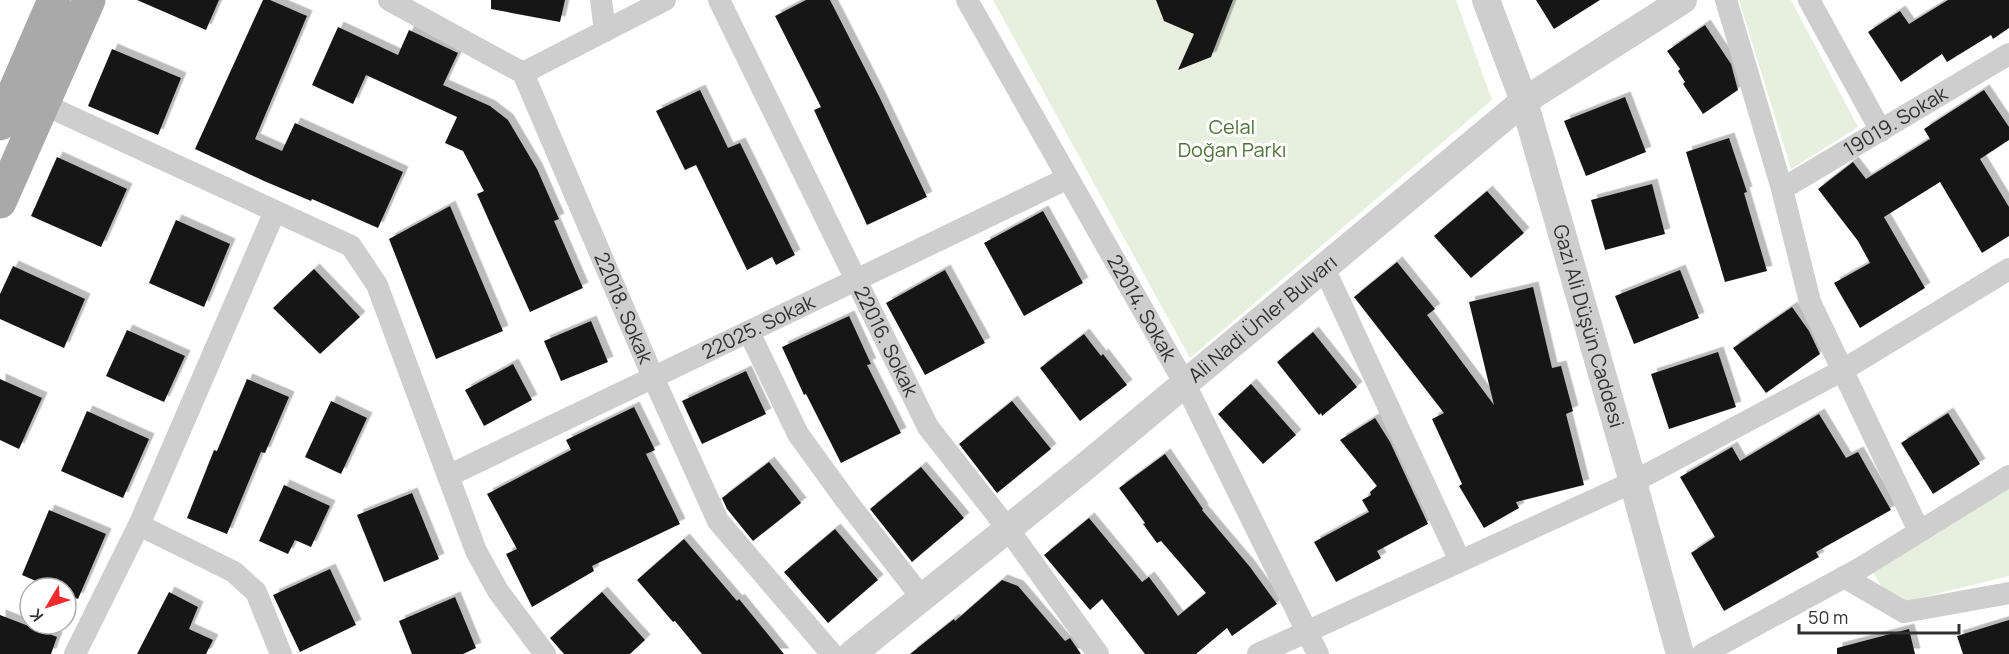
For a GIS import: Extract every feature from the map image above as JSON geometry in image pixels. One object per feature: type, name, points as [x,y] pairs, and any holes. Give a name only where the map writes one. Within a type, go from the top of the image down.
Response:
[{"type":"main road","points":[[2,113],[54,0]]},
{"type":"main road","points":[[0,202],[89,0]]},
{"type":"street","points":[[389,0],[523,73],[665,0]]},
{"type":"street","points":[[601,0],[605,31]]},
{"type":"street","name":"22016. Sokak","points":[[719,0],[928,427],[1008,529],[1098,654]]},
{"type":"street","name":"22014. Sokak","points":[[967,0],[1185,384],[1318,654]]},
{"type":"street","name":"Gazi Ali Düşün Caddesi","points":[[1486,0],[1524,101],[1680,654]]},
{"type":"street","name":"Ali Nadi Ünler Bulvarı","points":[[852,654],[923,599],[1185,384],[1524,101],[1683,0]]},
{"type":"street","points":[[1726,0],[1782,189],[1810,302],[1919,531]]},
{"type":"street","points":[[1809,0],[1881,130]]},
{"type":"street","name":"19019. Sokak","points":[[1782,189],[2009,54]]},
{"type":"street","name":"22018. Sokak","points":[[523,73],[718,521],[832,654]]},
{"type":"street","points":[[43,104],[351,246],[377,285],[476,551],[498,591],[545,654]]},
{"type":"street","name":"22025. Sokak","points":[[448,476],[1068,178]]},
{"type":"street","points":[[75,654],[139,525],[275,212]]},
{"type":"street","points":[[1324,268],[1460,561]]},
{"type":"street","points":[[1258,654],[1633,482],[1843,370],[2009,269]]},
{"type":"street","points":[[749,332],[798,434],[923,599]]},
{"type":"street","points":[[1703,654],[1844,577],[2009,476]]},
{"type":"street","points":[[139,525],[234,572],[256,592],[281,654]]},
{"type":"street","points":[[1844,577],[1904,612],[2009,593]]},
{"type":"green space","name":"Celal Doğan Parkı","points":[[993,0],[1456,0],[1492,100],[1190,358]]},
{"type":"green space","points":[[1739,0],[1791,0],[1858,127],[1791,169]]},
{"type":"green space","points":[[2009,488],[2009,576],[1903,602],[1882,587],[1872,571]]},
{"type":"building","points":[[137,0],[219,0],[206,30]]},
{"type":"building","points":[[263,0],[270,0],[307,16],[255,139],[282,151],[295,123],[403,172],[378,228],[264,181],[195,149]]},
{"type":"building","points":[[491,0],[565,0],[560,22],[491,9]]},
{"type":"building","points":[[806,0],[830,0],[927,197],[867,225],[814,110],[821,107],[775,16]]},
{"type":"building","points":[[1156,0],[1233,0],[1211,57],[1178,70],[1194,34],[1164,21]]},
{"type":"building","points":[[1536,0],[1600,0],[1554,29]]},
{"type":"building","points":[[1948,0],[2009,0],[2009,28],[1993,39],[1991,35],[1947,62],[1942,54],[1901,82],[1868,32],[1900,11],[1909,24]]},
{"type":"building","points":[[1705,25],[1731,64],[1738,90],[1703,114],[1683,84],[1685,82],[1678,71],[1680,69],[1667,51]]},
{"type":"building","points":[[338,27],[398,55],[409,30],[458,53],[443,85],[490,106],[508,120],[537,169],[559,219],[554,221],[583,288],[530,312],[477,194],[484,191],[463,151],[445,143],[457,117],[366,75],[353,104],[312,85]]},
{"type":"building","points":[[112,49],[181,78],[158,135],[88,106]]},
{"type":"building","points":[[700,90],[728,148],[740,143],[795,255],[776,265],[772,257],[747,270],[696,165],[685,170],[656,111]]},
{"type":"building","points":[[1984,90],[2009,127],[2009,140],[1980,159],[2009,207],[2009,236],[1982,253],[1940,182],[1884,217],[1925,288],[1860,328],[1834,283],[1870,263],[1858,241],[1818,189],[1853,162],[1866,179],[1930,139],[1924,129]]},
{"type":"building","points":[[1625,97],[1646,152],[1586,176],[1564,121]]},
{"type":"building","points":[[1729,138],[1747,192],[1744,193],[1767,271],[1725,282],[1686,152]]},
{"type":"building","points":[[57,157],[127,189],[101,247],[31,216]]},
{"type":"building","points":[[1652,184],[1665,234],[1605,250],[1591,200]]},
{"type":"building","points":[[1487,191],[1524,233],[1471,278],[1434,236]]},
{"type":"building","points":[[450,206],[503,331],[436,359],[389,239]]},
{"type":"building","points":[[1043,211],[1083,283],[1024,316],[984,243]]},
{"type":"building","points":[[176,220],[230,244],[204,307],[149,283]]},
{"type":"building","points":[[1397,262],[1435,309],[1427,315],[1494,405],[1469,302],[1533,287],[1552,368],[1561,366],[1573,411],[1566,414],[1584,485],[1516,502],[1519,508],[1484,528],[1459,486],[1462,484],[1432,419],[1444,413],[1354,297]]},
{"type":"building","points":[[13,266],[85,299],[64,348],[0,319],[0,294]]},
{"type":"building","points":[[314,269],[360,317],[320,354],[273,308]]},
{"type":"building","points":[[945,270],[985,343],[925,375],[886,303]]},
{"type":"building","points":[[1680,270],[1699,318],[1634,344],[1615,296]]},
{"type":"building","points":[[1792,307],[1809,331],[1820,354],[1766,393],[1733,348]]},
{"type":"building","points":[[849,316],[871,364],[867,365],[901,433],[841,463],[806,394],[804,395],[782,347]]},
{"type":"building","points":[[591,321],[608,362],[561,381],[544,341]]},
{"type":"building","points":[[127,330],[185,356],[164,402],[106,376]]},
{"type":"building","points":[[1313,332],[1357,387],[1322,416],[1277,362]]},
{"type":"building","points":[[1084,334],[1127,385],[1080,421],[1040,368]]},
{"type":"building","points":[[1718,352],[1736,407],[1669,429],[1651,374]]},
{"type":"building","points":[[513,364],[532,400],[484,426],[465,390]]},
{"type":"building","points":[[746,371],[766,414],[702,444],[682,401]]},
{"type":"building","points":[[0,379],[42,398],[19,449],[0,440]]},
{"type":"building","points":[[247,379],[289,397],[265,453],[261,452],[227,534],[187,518],[214,450],[217,451]]},
{"type":"building","points":[[1251,384],[1296,435],[1263,464],[1218,414]]},
{"type":"building","points":[[331,401],[367,418],[341,474],[305,457]]},
{"type":"building","points":[[1012,401],[1051,449],[997,493],[959,444]]},
{"type":"building","points":[[634,407],[655,450],[646,454],[680,524],[592,566],[594,571],[532,607],[506,554],[517,549],[487,494],[571,450],[566,440]]},
{"type":"building","points":[[87,411],[149,439],[123,498],[61,471]]},
{"type":"building","points":[[1948,413],[1980,464],[1933,494],[1901,443]]},
{"type":"building","points":[[1819,414],[1846,458],[1858,452],[1891,510],[1816,552],[1819,557],[1724,611],[1691,553],[1715,537],[1680,477],[1732,447],[1740,461]]},
{"type":"building","points":[[1375,418],[1390,442],[1428,524],[1377,551],[1381,558],[1336,582],[1314,542],[1369,512],[1362,500],[1371,495],[1370,492],[1377,486],[1340,440]]},
{"type":"building","points":[[1165,454],[1202,510],[1250,567],[1277,604],[1232,636],[1227,628],[1196,654],[1145,654],[1102,599],[1090,610],[1044,555],[1089,518],[1142,582],[1149,577],[1178,616],[1206,593],[1161,541],[1157,543],[1119,488]]},
{"type":"building","points":[[769,462],[801,503],[753,541],[727,509],[722,498]]},
{"type":"building","points":[[921,467],[964,518],[912,562],[870,509]]},
{"type":"building","points":[[284,485],[330,506],[311,547],[295,540],[288,554],[259,541]]},
{"type":"building","points":[[412,493],[439,559],[384,582],[357,515]]},
{"type":"building","points":[[49,510],[106,534],[78,599],[78,576],[22,575]]},
{"type":"building","points":[[835,529],[878,580],[828,623],[784,572]]},
{"type":"building","points":[[684,539],[737,601],[739,599],[784,654],[702,654],[675,621],[673,622],[637,580]]},
{"type":"building","points":[[330,569],[356,625],[300,652],[273,595]]},
{"type":"building","points":[[1002,580],[1018,586],[1065,641],[1070,638],[1081,654],[910,654],[954,619],[955,621]]},
{"type":"building","points":[[169,592],[198,607],[189,629],[213,640],[206,654],[137,654]]},
{"type":"building","points":[[602,592],[645,640],[630,654],[564,654],[550,638]]},
{"type":"building","points":[[455,597],[476,648],[463,654],[412,654],[399,621]]},
{"type":"building","points":[[0,615],[18,622],[18,636],[57,637],[51,654],[0,654]]},
{"type":"building","points":[[2009,620],[2009,654],[1963,654],[1957,636]]},
{"type":"building","points":[[1909,629],[1915,654],[1837,654],[1837,648]]}]
